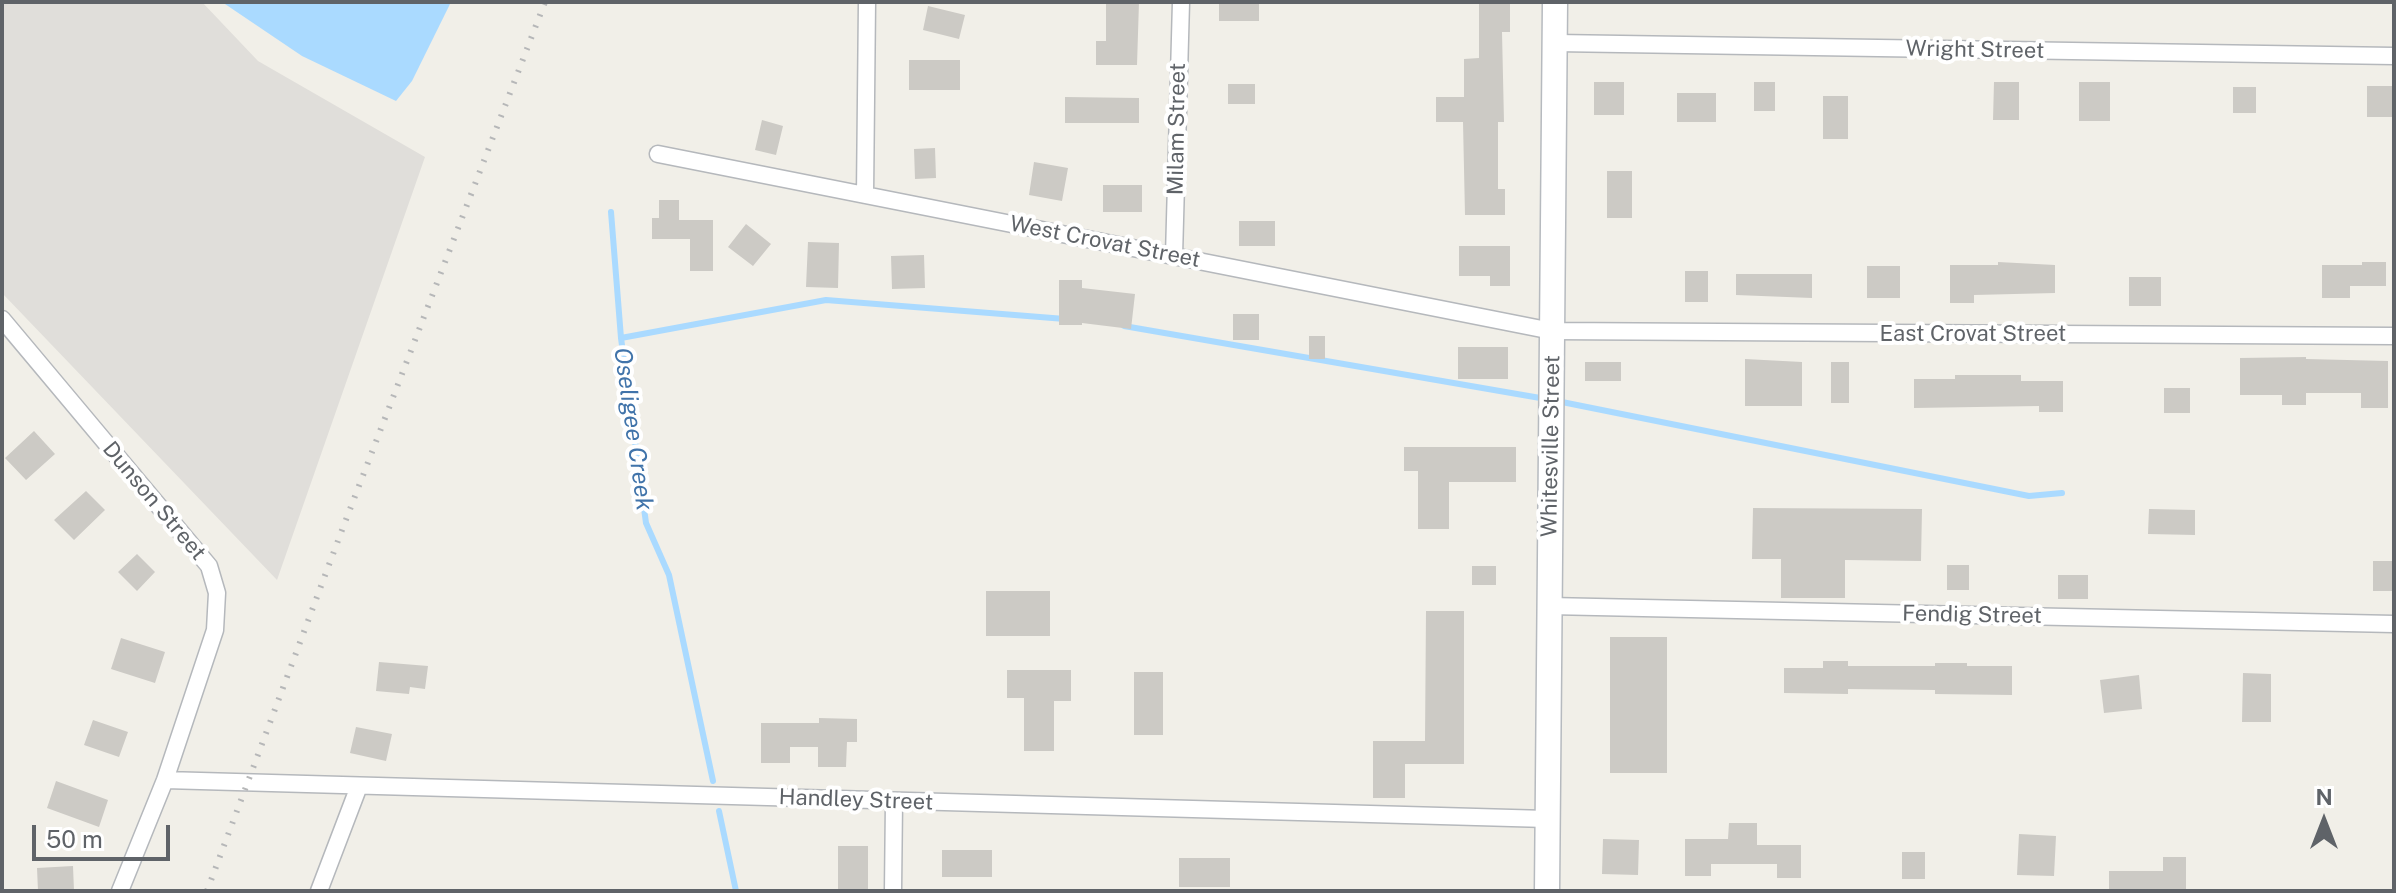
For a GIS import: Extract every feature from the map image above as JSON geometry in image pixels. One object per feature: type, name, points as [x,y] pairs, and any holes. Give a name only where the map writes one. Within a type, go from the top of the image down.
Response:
[{"type":"main road","name":"Whitesville Street","points":[[1547,891],[1555,2]]},
{"type":"street","points":[[865,195],[867,2]]},
{"type":"street","name":"Milam Street","points":[[1174,256],[1181,2]]},
{"type":"street","name":"Wright Street","points":[[1556,43],[2394,56]]},
{"type":"street","name":"West Crovat Street","points":[[658,154],[1552,331]]},
{"type":"street","name":"Dunson Street","points":[[2,319],[209,566],[217,593],[215,630],[165,780],[120,891]]},
{"type":"street","name":"East Crovat Street","points":[[1552,331],[2394,336]]},
{"type":"street","name":"Fendig Street","points":[[1549,606],[2394,624]]},
{"type":"street","name":"Handley Street","points":[[165,780],[1547,819]]},
{"type":"street","points":[[319,891],[359,786]]},
{"type":"street","points":[[893,891],[894,801]]},
{"type":"shaded area","points":[[2,2],[202,2],[258,61],[425,157],[277,580],[2,293]]},
{"type":"water","points":[[222,2],[451,2],[412,81],[396,101],[302,56]]},
{"type":"building","points":[[1106,2],[1139,2],[1137,65],[1096,65],[1096,41],[1106,41]]},
{"type":"building","points":[[1219,2],[1259,2],[1259,21],[1219,21]]},
{"type":"building","points":[[1479,2],[1510,2],[1510,32],[1502,32],[1504,122],[1498,122],[1498,189],[1505,189],[1505,215],[1465,215],[1463,122],[1436,122],[1436,97],[1464,97],[1464,59],[1479,58]]},
{"type":"building","points":[[928,6],[965,15],[959,39],[923,30]]},
{"type":"building","points":[[909,60],[960,60],[960,90],[909,90]]},
{"type":"building","points":[[1594,82],[1624,82],[1624,115],[1594,115]]},
{"type":"building","points":[[1754,82],[1775,82],[1775,111],[1754,111]]},
{"type":"building","points":[[1994,82],[2019,82],[2019,120],[1993,120]]},
{"type":"building","points":[[2079,82],[2110,82],[2110,121],[2079,121]]},
{"type":"building","points":[[1228,84],[1255,84],[1255,104],[1228,104]]},
{"type":"building","points":[[2367,86],[2394,86],[2394,117],[2367,117]]},
{"type":"building","points":[[2233,87],[2256,87],[2256,113],[2233,113]]},
{"type":"building","points":[[1677,93],[1716,93],[1716,122],[1677,122]]},
{"type":"building","points":[[1823,96],[1848,96],[1848,139],[1823,139]]},
{"type":"building","points":[[1065,97],[1139,98],[1139,123],[1065,123]]},
{"type":"building","points":[[762,120],[783,126],[776,155],[755,150]]},
{"type":"building","points":[[935,148],[936,178],[915,179],[914,149]]},
{"type":"building","points":[[1034,162],[1068,168],[1062,201],[1029,195]]},
{"type":"building","points":[[1607,171],[1632,171],[1632,218],[1607,218]]},
{"type":"building","points":[[1103,185],[1142,185],[1142,212],[1103,212]]},
{"type":"building","points":[[659,200],[679,200],[679,220],[713,220],[713,271],[690,271],[690,239],[652,239],[652,218],[659,218]]},
{"type":"building","points":[[1239,221],[1275,221],[1275,246],[1239,246]]},
{"type":"building","points":[[746,224],[771,244],[753,266],[728,247]]},
{"type":"building","points":[[808,242],[839,243],[838,288],[806,287]]},
{"type":"building","points":[[1459,246],[1510,246],[1510,286],[1490,286],[1490,276],[1459,276]]},
{"type":"building","points":[[924,255],[925,288],[892,289],[891,256]]},
{"type":"building","points":[[1998,262],[2055,265],[2055,293],[1974,295],[1974,303],[1950,303],[1950,265],[1998,265]]},
{"type":"building","points":[[2362,262],[2386,262],[2386,286],[2350,286],[2350,298],[2322,298],[2322,265],[2362,265]]},
{"type":"building","points":[[1867,266],[1900,266],[1900,298],[1867,298]]},
{"type":"building","points":[[1685,271],[1708,271],[1708,302],[1685,302]]},
{"type":"building","points":[[1736,274],[1812,274],[1812,298],[1736,295]]},
{"type":"building","points":[[2129,277],[2161,277],[2161,306],[2129,306]]},
{"type":"building","points":[[1059,280],[1082,280],[1082,288],[1135,294],[1131,329],[1082,323],[1059,325]]},
{"type":"building","points":[[1233,314],[1259,314],[1259,340],[1233,340]]},
{"type":"building","points":[[1309,336],[1325,336],[1325,359],[1309,359]]},
{"type":"building","points":[[1458,347],[1508,347],[1508,379],[1458,379]]},
{"type":"building","points":[[2240,358],[2388,361],[2388,408],[2361,408],[2361,393],[2306,393],[2306,405],[2282,405],[2282,395],[2240,395]]},
{"type":"building","points":[[1745,359],[1802,362],[1802,406],[1745,406]]},
{"type":"building","points":[[1585,362],[1621,362],[1621,381],[1585,381]]},
{"type":"building","points":[[1831,362],[1849,362],[1849,403],[1831,403]]},
{"type":"building","points":[[1955,375],[2021,375],[2021,381],[2063,381],[2063,412],[2039,412],[2039,406],[1914,408],[1914,379],[1955,379]]},
{"type":"building","points":[[2164,388],[2190,388],[2190,413],[2164,413]]},
{"type":"building","points":[[34,431],[55,454],[26,480],[5,458]]},
{"type":"building","points":[[1404,447],[1516,447],[1516,482],[1449,482],[1449,529],[1418,529],[1418,471],[1404,471]]},
{"type":"building","points":[[86,491],[105,510],[74,540],[54,520]]},
{"type":"building","points":[[1753,508],[1922,509],[1921,561],[1845,560],[1845,598],[1781,598],[1781,559],[1752,559]]},
{"type":"building","points":[[2149,509],[2195,510],[2195,535],[2148,534]]},
{"type":"building","points":[[137,554],[155,572],[137,591],[118,572]]},
{"type":"building","points":[[2373,561],[2394,561],[2394,591],[2373,591]]},
{"type":"building","points":[[1947,565],[1969,565],[1969,590],[1947,590]]},
{"type":"building","points":[[1472,566],[1496,566],[1496,585],[1472,585]]},
{"type":"building","points":[[2058,575],[2088,575],[2088,599],[2058,599]]},
{"type":"building","points":[[986,591],[1050,591],[1050,636],[986,636]]},
{"type":"building","points":[[1426,611],[1464,611],[1464,764],[1405,764],[1405,798],[1373,798],[1373,741],[1425,741]]},
{"type":"building","points":[[1610,637],[1667,637],[1667,773],[1610,773]]},
{"type":"building","points":[[121,638],[165,652],[155,683],[111,669]]},
{"type":"building","points":[[1823,661],[1848,661],[1848,666],[1967,663],[1967,666],[2012,666],[2012,695],[1848,689],[1848,694],[1784,693],[1784,668],[1823,668]]},
{"type":"building","points":[[379,662],[428,666],[425,689],[410,687],[409,694],[376,691]]},
{"type":"building","points":[[1007,670],[1071,670],[1071,701],[1054,701],[1054,751],[1024,751],[1024,698],[1007,698]]},
{"type":"building","points":[[1134,672],[1163,672],[1163,735],[1134,735]]},
{"type":"building","points":[[2243,673],[2271,674],[2271,722],[2242,722]]},
{"type":"building","points":[[2139,675],[2142,709],[2104,713],[2100,680]]},
{"type":"building","points":[[819,718],[857,719],[857,742],[847,742],[846,767],[818,767],[818,747],[790,747],[790,763],[761,763],[761,723],[819,723]]},
{"type":"building","points":[[93,720],[128,732],[119,757],[84,745]]},
{"type":"building","points":[[356,727],[392,734],[386,761],[350,753]]},
{"type":"building","points":[[56,781],[108,800],[99,827],[47,808]]},
{"type":"building","points":[[1729,823],[1757,823],[1757,845],[1801,845],[1801,878],[1777,878],[1777,864],[1711,864],[1711,876],[1685,876],[1685,839],[1728,839]]},
{"type":"building","points":[[2019,834],[2056,836],[2054,876],[2017,875]]},
{"type":"building","points":[[1603,839],[1639,840],[1638,875],[1602,874]]},
{"type":"building","points":[[838,846],[868,846],[868,891],[838,891]]},
{"type":"building","points":[[942,850],[992,850],[992,877],[942,877]]},
{"type":"building","points":[[1902,852],[1925,852],[1925,879],[1902,879]]},
{"type":"building","points":[[2163,857],[2186,857],[2186,891],[2109,891],[2109,871],[2163,871]]},
{"type":"building","points":[[1179,858],[1230,858],[1230,887],[1179,887]]},
{"type":"building","points":[[73,866],[74,891],[38,891],[37,868]]},
{"type":"waterway","name":"Oseligee Creek","points":[[611,212],[621,338],[646,523],[669,575],[713,781]]},
{"type":"waterway","points":[[621,338],[826,300],[1065,319]]},
{"type":"waterway","points":[[1124,326],[1546,399]]},
{"type":"waterway","points":[[1557,401],[2029,496],[2062,493]]},
{"type":"waterway","name":"Oseligee Creek","points":[[719,811],[736,891]]},
{"type":"railway","points":[[207,891],[545,2]]}]
